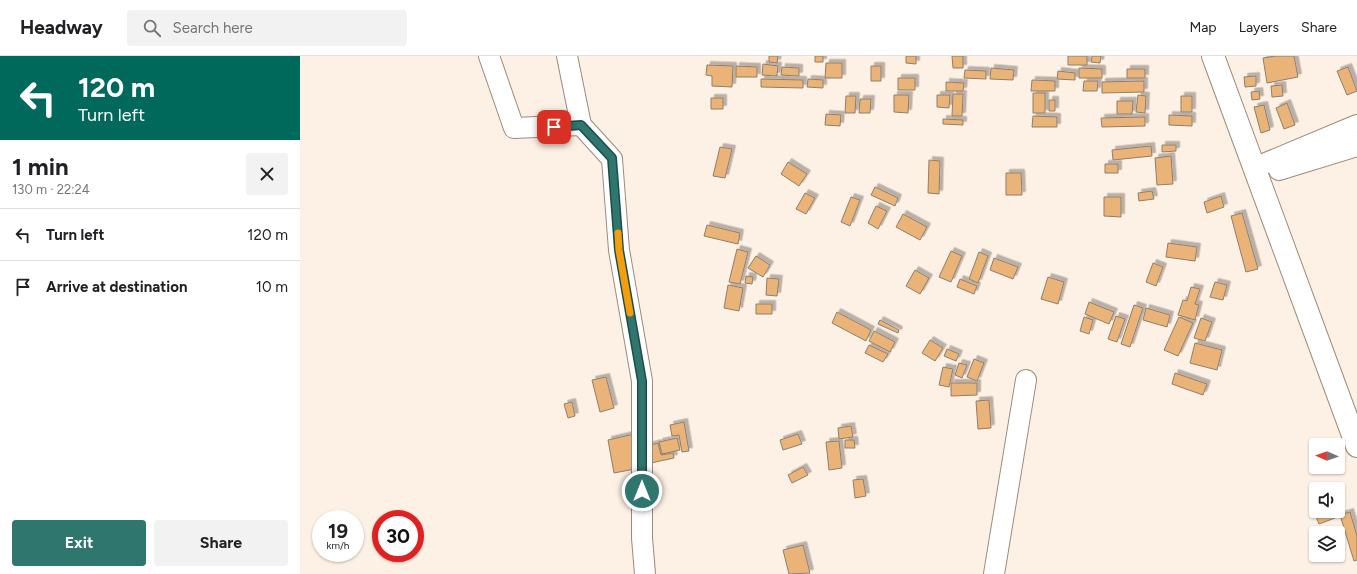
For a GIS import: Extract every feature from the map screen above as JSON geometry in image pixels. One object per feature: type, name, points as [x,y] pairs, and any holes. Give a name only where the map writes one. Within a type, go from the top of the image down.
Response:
[{"type":"main road","points":[[1213,56],[1357,446]]},
{"type":"street","points":[[489,56],[514,128],[581,125]]},
{"type":"street","points":[[567,56],[581,125],[612,158],[619,250],[642,381],[642,538],[645,574]]},
{"type":"street","points":[[1255,173],[1357,125]]},
{"type":"street","points":[[1255,173],[1357,146]]},
{"type":"street","points":[[994,574],[1026,380]]},
{"type":"building","points":[[769,56],[778,56],[777,63],[769,62]]},
{"type":"building","points":[[815,56],[823,56],[823,62],[815,62]]},
{"type":"building","points":[[906,56],[916,56],[916,64],[906,63]]},
{"type":"building","points":[[952,56],[963,56],[963,68],[953,68]]},
{"type":"building","points":[[1068,56],[1087,56],[1087,65],[1068,65]]},
{"type":"building","points":[[1092,56],[1101,56],[1100,63],[1091,62]]},
{"type":"building","points":[[1294,56],[1298,77],[1267,83],[1263,58]]},
{"type":"building","points":[[826,63],[842,63],[842,78],[825,78]]},
{"type":"building","points":[[763,64],[778,66],[777,76],[762,75]]},
{"type":"building","points":[[707,65],[733,66],[732,87],[712,86],[712,76],[706,75]]},
{"type":"building","points":[[736,66],[757,67],[757,77],[736,77]]},
{"type":"building","points":[[871,66],[881,66],[881,81],[871,81]]},
{"type":"building","points":[[782,67],[799,68],[799,76],[781,75]]},
{"type":"building","points":[[1348,67],[1357,91],[1347,95],[1337,71]]},
{"type":"building","points":[[991,68],[1014,70],[1013,80],[990,79]]},
{"type":"building","points":[[1079,68],[1102,69],[1102,78],[1079,78]]},
{"type":"building","points":[[1127,69],[1145,69],[1145,78],[1127,78]]},
{"type":"building","points":[[965,70],[986,71],[986,79],[964,78]]},
{"type":"building","points":[[1058,71],[1075,73],[1075,80],[1057,79]]},
{"type":"building","points":[[1256,76],[1256,86],[1245,87],[1244,77]]},
{"type":"building","points":[[898,78],[915,78],[915,90],[898,90]]},
{"type":"building","points":[[761,79],[803,80],[803,88],[761,87]]},
{"type":"building","points":[[808,79],[823,80],[823,88],[807,87]]},
{"type":"building","points":[[1032,80],[1055,81],[1055,91],[1031,91]]},
{"type":"building","points":[[1084,81],[1098,81],[1097,91],[1083,91]]},
{"type":"building","points":[[1144,81],[1144,92],[1102,93],[1102,82]]},
{"type":"building","points":[[946,82],[964,83],[963,91],[946,91]]},
{"type":"building","points":[[1282,85],[1283,96],[1272,97],[1271,86]]},
{"type":"building","points":[[1259,91],[1260,99],[1252,100],[1251,92]]},
{"type":"building","points":[[1033,93],[1045,93],[1045,113],[1033,113]]},
{"type":"building","points":[[953,94],[963,94],[962,116],[952,116]]},
{"type":"building","points":[[894,95],[909,95],[908,113],[894,112]]},
{"type":"building","points":[[937,95],[950,95],[949,108],[937,107]]},
{"type":"building","points":[[1138,95],[1146,96],[1145,113],[1136,112]]},
{"type":"building","points":[[846,96],[856,96],[855,113],[845,113]]},
{"type":"building","points":[[1181,96],[1192,96],[1192,112],[1181,112]]},
{"type":"building","points":[[711,98],[723,98],[723,109],[711,109]]},
{"type":"building","points":[[860,99],[871,99],[870,113],[859,113]]},
{"type":"building","points":[[1049,100],[1055,100],[1055,111],[1049,111]]},
{"type":"building","points":[[1117,101],[1133,101],[1132,114],[1117,114]]},
{"type":"building","points":[[1287,103],[1295,125],[1284,129],[1276,108]]},
{"type":"building","points":[[1264,105],[1270,130],[1261,133],[1254,107]]},
{"type":"building","points":[[826,114],[841,115],[840,126],[825,125]]},
{"type":"building","points":[[1169,115],[1192,116],[1192,126],[1169,125]]},
{"type":"building","points":[[1033,116],[1057,117],[1057,127],[1032,127]]},
{"type":"building","points":[[1145,117],[1145,126],[1102,127],[1101,118]]},
{"type":"building","points":[[943,119],[963,120],[963,125],[943,124]]},
{"type":"building","points":[[1162,145],[1176,145],[1176,151],[1162,152]]},
{"type":"building","points":[[1151,146],[1152,156],[1113,160],[1112,150]]},
{"type":"building","points":[[720,147],[732,149],[725,178],[713,176]]},
{"type":"building","points":[[1171,156],[1173,184],[1157,185],[1155,158]]},
{"type":"building","points":[[929,160],[940,161],[939,194],[928,193]]},
{"type":"building","points":[[788,162],[807,174],[799,186],[781,174]]},
{"type":"building","points":[[1105,164],[1118,164],[1118,173],[1105,173]]},
{"type":"building","points":[[1006,173],[1021,173],[1022,195],[1006,195]]},
{"type":"building","points":[[875,187],[898,198],[895,206],[871,195]]},
{"type":"building","points":[[1152,191],[1154,199],[1139,201],[1138,193]]},
{"type":"building","points":[[805,193],[815,198],[806,214],[796,209]]},
{"type":"building","points":[[1221,196],[1224,207],[1207,213],[1204,202]]},
{"type":"building","points":[[851,197],[860,200],[850,226],[841,222]]},
{"type":"building","points":[[1104,197],[1121,197],[1121,217],[1104,216]]},
{"type":"building","points":[[876,206],[887,211],[878,229],[868,223]]},
{"type":"building","points":[[1242,213],[1258,269],[1246,272],[1231,216]]},
{"type":"building","points":[[903,214],[927,227],[920,240],[896,227]]},
{"type":"building","points":[[707,225],[740,233],[738,244],[704,236]]},
{"type":"building","points":[[1168,243],[1197,247],[1195,261],[1166,257]]},
{"type":"building","points":[[737,249],[748,252],[740,284],[729,282]]},
{"type":"building","points":[[951,251],[962,256],[951,282],[939,277]]},
{"type":"building","points":[[979,252],[988,256],[978,283],[969,279]]},
{"type":"building","points":[[756,256],[770,265],[763,277],[748,268]]},
{"type":"building","points":[[994,258],[1018,267],[1013,279],[990,270]]},
{"type":"building","points":[[1153,263],[1163,267],[1156,286],[1146,282]]},
{"type":"building","points":[[915,270],[929,278],[920,294],[906,286]]},
{"type":"building","points":[[746,276],[753,277],[752,284],[745,283]]},
{"type":"building","points":[[1048,277],[1064,282],[1058,304],[1041,299]]},
{"type":"building","points":[[767,278],[779,279],[777,296],[766,295]]},
{"type":"building","points":[[960,279],[977,286],[974,294],[957,287]]},
{"type":"building","points":[[1215,282],[1227,285],[1223,300],[1210,297]]},
{"type":"building","points":[[728,285],[743,288],[739,311],[724,308]]},
{"type":"building","points":[[1191,287],[1200,289],[1195,304],[1199,305],[1195,320],[1178,315],[1183,300],[1187,301]]},
{"type":"building","points":[[1089,302],[1114,312],[1109,324],[1085,314]]},
{"type":"building","points":[[756,304],[772,304],[772,314],[756,314]]},
{"type":"building","points":[[1134,305],[1143,308],[1130,347],[1121,344]]},
{"type":"building","points":[[1146,308],[1170,315],[1167,327],[1143,320]]},
{"type":"building","points":[[837,312],[871,330],[866,341],[832,323]]},
{"type":"building","points":[[1116,316],[1125,319],[1117,342],[1108,339]]},
{"type":"building","points":[[1084,317],[1093,320],[1089,334],[1080,331]]},
{"type":"building","points":[[1179,317],[1193,323],[1178,356],[1164,350]]},
{"type":"building","points":[[1201,318],[1212,322],[1205,341],[1194,338]]},
{"type":"building","points":[[880,320],[899,330],[898,333],[878,324]]},
{"type":"building","points":[[874,331],[895,342],[890,352],[869,341]]},
{"type":"building","points":[[930,340],[943,348],[935,361],[922,353]]},
{"type":"building","points":[[1195,343],[1222,350],[1217,370],[1190,363]]},
{"type":"building","points":[[869,345],[888,354],[883,362],[865,353]]},
{"type":"building","points":[[947,349],[959,354],[956,361],[944,356]]},
{"type":"building","points":[[974,359],[984,363],[977,381],[967,377]]},
{"type":"building","points":[[959,363],[967,365],[962,378],[955,375]]},
{"type":"building","points":[[943,367],[953,369],[949,387],[939,385]]},
{"type":"building","points":[[1175,373],[1207,384],[1203,395],[1172,384]]},
{"type":"building","points":[[606,377],[614,408],[600,412],[592,380]]},
{"type":"building","points":[[951,383],[977,383],[977,395],[951,396]]},
{"type":"building","points":[[989,400],[991,428],[978,429],[976,401]]},
{"type":"building","points":[[572,402],[575,416],[568,418],[564,404]]},
{"type":"building","points":[[684,422],[689,451],[682,452],[679,435],[672,436],[670,425]]},
{"type":"building","points":[[851,426],[853,437],[839,439],[838,428]]},
{"type":"building","points":[[634,434],[640,468],[614,473],[608,440]]},
{"type":"building","points":[[798,434],[802,444],[783,450],[780,440]]},
{"type":"building","points":[[677,438],[680,450],[662,454],[659,442]]},
{"type":"building","points":[[845,440],[854,440],[855,448],[845,448]]},
{"type":"building","points":[[839,441],[842,468],[829,470],[826,442]]},
{"type":"building","points":[[658,443],[661,455],[673,453],[674,458],[651,463],[647,446]]},
{"type":"building","points":[[803,467],[808,475],[792,483],[788,475]]},
{"type":"building","points":[[863,479],[866,496],[855,498],[853,480]]},
{"type":"building","points":[[1350,512],[1357,536],[1357,560],[1354,561],[1345,531],[1345,526],[1343,526],[1341,518],[1345,518],[1345,514]]},
{"type":"building","points":[[1317,518],[1335,518],[1319,524]]},
{"type":"building","points":[[803,545],[810,573],[789,574],[783,550]]},
{"type":"slow traffic","points":[[618,233],[619,250],[630,313]]},
{"type":"route","points":[[554,127],[581,125],[612,158],[619,250],[642,381],[642,491]]}]
